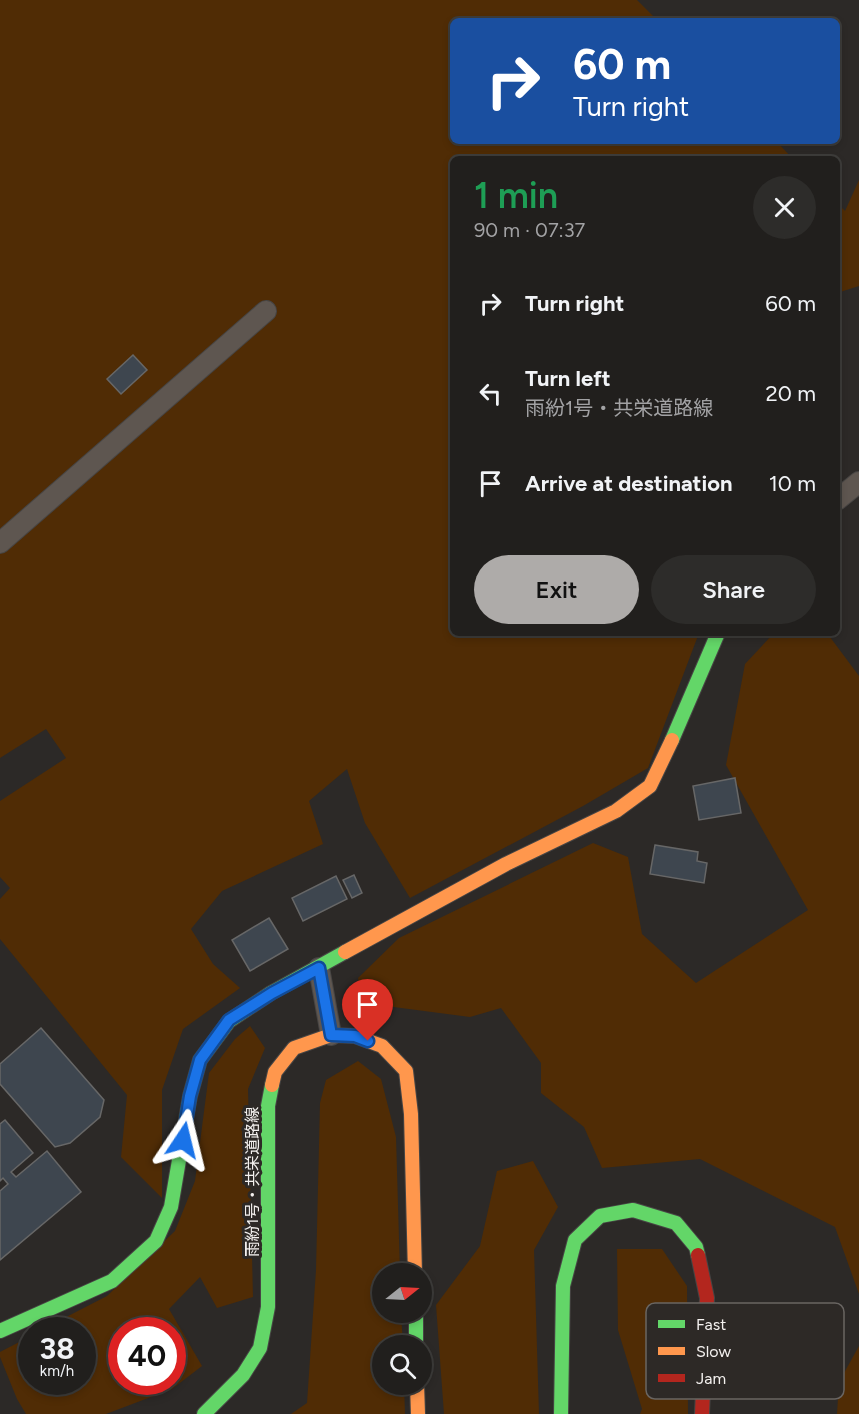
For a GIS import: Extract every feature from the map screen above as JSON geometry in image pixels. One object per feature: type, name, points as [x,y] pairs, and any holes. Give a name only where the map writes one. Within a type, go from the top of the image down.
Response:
[{"type":"street","points":[[0,543],[266,310]]},
{"type":"street","points":[[840,498],[859,482]]},
{"type":"street","points":[[0,1331],[112,1281],[156,1240],[171,1207],[190,1096],[200,1060],[229,1020],[272,993],[506,864],[616,810],[650,786],[664,759],[717,636]]},
{"type":"street","points":[[319,968],[331,1035]]},
{"type":"street","name":"雨紛1号・共栄道路線","points":[[204,1414],[243,1375],[260,1347],[268,1307],[268,1106],[275,1072],[294,1048],[331,1035],[355,1036],[382,1046],[406,1071],[411,1114],[415,1263]]},
{"type":"street","points":[[561,1414],[563,1286],[575,1240],[600,1216],[633,1210],[676,1223],[696,1247],[707,1303]]},
{"type":"street","points":[[417,1395],[418,1414]]},
{"type":"street","points":[[702,1414],[703,1399]]},
{"type":"shaded area","points":[[0,0],[637,0],[655,18],[450,18],[450,144],[779,144],[790,156],[450,156],[450,636],[698,636],[648,768],[583,806],[410,898],[365,823],[347,769],[309,801],[323,844],[222,891],[191,929],[213,964],[240,988],[183,1029],[162,1090],[162,1198],[121,1157],[127,1095],[0,939],[0,899],[10,888],[0,877],[0,801],[66,758],[46,729],[0,758]]},
{"type":"shaded area","points":[[859,180],[859,286],[840,292],[840,206],[845,211]]},
{"type":"shaded area","points":[[771,636],[829,636],[859,676],[859,1294],[835,1227],[700,1159],[602,1168],[584,1127],[541,1093],[541,1063],[501,1008],[470,1017],[363,1003],[358,978],[399,938],[593,843],[628,857],[642,934],[696,983],[808,910],[726,765],[745,664]]},
{"type":"shaded area","points":[[250,1026],[265,1048],[248,1089],[253,1297],[217,1308],[200,1277],[169,1309],[174,1317],[108,1317],[108,1395],[156,1395],[106,1414],[26,1414],[17,1399],[0,1357],[0,1352],[18,1343],[18,1395],[96,1395],[96,1317],[66,1317],[107,1296],[175,1231],[195,1181],[209,1073],[235,1039]]},
{"type":"shaded area","points":[[358,1061],[381,1079],[396,1137],[400,1263],[372,1263],[372,1323],[402,1323],[402,1335],[372,1335],[372,1395],[404,1395],[405,1414],[291,1414],[307,1403],[316,1270],[320,1103],[326,1080]]},
{"type":"shaded area","points":[[533,1161],[558,1207],[534,1250],[539,1414],[444,1414],[436,1305],[480,1246],[497,1171]]},
{"type":"shaded area","points":[[617,1249],[662,1249],[687,1286],[687,1303],[646,1303],[646,1399],[688,1399],[688,1414],[640,1414],[642,1409],[618,1330]]},
{"type":"shaded area","points":[[186,1338],[202,1366],[186,1378]]},
{"type":"shaded area","points":[[859,1346],[859,1414],[837,1414],[838,1399],[844,1399],[844,1373]]},
{"type":"building","points":[[133,355],[147,370],[121,394],[107,379]]},
{"type":"building","points":[[735,778],[741,813],[699,820],[693,786]]},
{"type":"building","points":[[655,845],[698,852],[697,861],[707,863],[704,883],[650,874]]},
{"type":"building","points":[[354,875],[362,893],[352,898],[343,880]]},
{"type":"building","points":[[336,876],[347,899],[303,921],[292,898]]},
{"type":"building","points":[[269,918],[288,949],[250,971],[232,940]]},
{"type":"building","points":[[41,1028],[104,1100],[100,1117],[70,1143],[55,1147],[0,1084],[0,1064]]},
{"type":"building","points":[[5,1120],[33,1153],[11,1172],[16,1177],[47,1151],[81,1192],[0,1260],[0,1191],[8,1184],[3,1178],[0,1181],[0,1124]]},
{"type":"traffic: fast","points":[[672,740],[717,636]]},
{"type":"traffic: fast","points":[[0,1331],[112,1281],[156,1241],[171,1207],[190,1096],[200,1060],[229,1021],[271,993],[345,952]]},
{"type":"traffic: fast","points":[[204,1414],[243,1375],[260,1348],[268,1307],[268,1106],[272,1085]]},
{"type":"traffic: fast","points":[[561,1414],[563,1286],[575,1240],[600,1216],[633,1210],[676,1223],[696,1247],[698,1255]]},
{"type":"traffic: fast","points":[[416,1323],[416,1335]]},
{"type":"traffic: slow","points":[[345,952],[506,864],[616,811],[650,786],[672,740]]},
{"type":"traffic: slow","points":[[272,1085],[275,1072],[294,1048],[331,1035],[355,1036],[382,1046],[406,1071],[411,1114],[415,1263]]},
{"type":"traffic: slow","points":[[417,1395],[418,1414]]},
{"type":"traffic: jam","points":[[698,1255],[707,1303]]},
{"type":"traffic: jam","points":[[702,1414],[703,1399]]},
{"type":"route","points":[[183,1140],[190,1096],[200,1060],[229,1020],[272,993],[319,968],[331,1035],[355,1036],[368,1041]]}]
